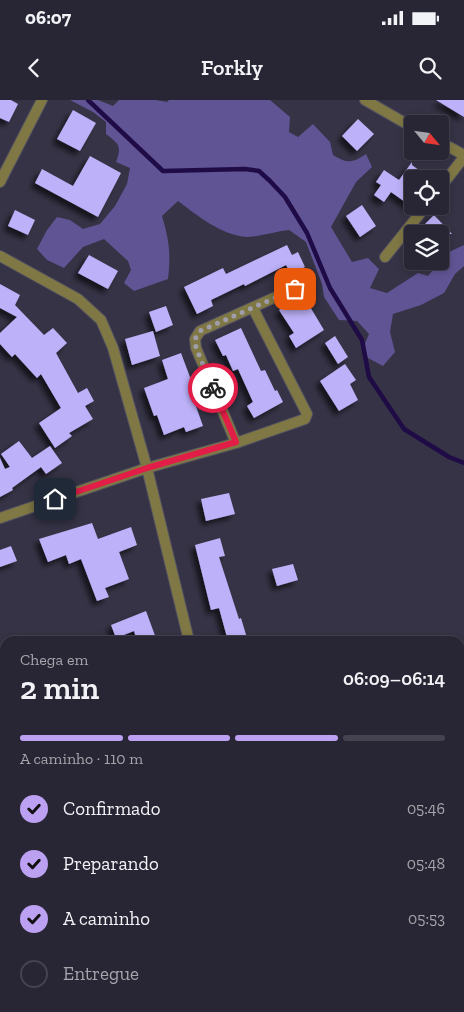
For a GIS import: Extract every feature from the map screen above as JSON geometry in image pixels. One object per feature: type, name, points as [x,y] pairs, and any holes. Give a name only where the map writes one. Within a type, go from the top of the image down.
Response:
[{"type":"street","points":[[0,182],[42,100]]},
{"type":"street","points":[[365,100],[404,122]]},
{"type":"street","points":[[449,147],[464,156],[449,176]]},
{"type":"street","points":[[385,257],[419,215]]},
{"type":"street","points":[[0,256],[78,299],[101,320],[113,348],[147,468],[188,636]]},
{"type":"street","points":[[236,442],[196,348],[195,339],[200,331],[309,282]]},
{"type":"street","points":[[0,518],[147,468],[236,442],[305,419],[307,414],[253,308]]},
{"type":"shaded area","points":[[70,100],[98,100],[113,106],[119,100],[156,100],[167,102],[169,100],[270,100],[290,117],[289,132],[298,137],[313,124],[330,142],[333,155],[350,161],[366,154],[372,167],[356,182],[331,227],[352,262],[368,258],[379,269],[370,288],[387,293],[418,273],[428,276],[433,270],[449,270],[449,252],[464,245],[464,266],[455,274],[444,293],[421,305],[393,314],[390,332],[395,352],[383,366],[368,358],[363,348],[369,334],[357,321],[339,320],[324,297],[322,284],[306,242],[289,230],[251,237],[228,233],[210,224],[178,201],[162,216],[169,247],[168,279],[134,291],[124,283],[131,270],[128,261],[104,239],[83,247],[64,268],[47,260],[37,249],[47,230],[57,217],[70,220],[83,229],[100,224],[115,206],[127,184],[130,168],[116,162],[119,152],[118,146],[106,134],[106,122],[93,112]]},
{"type":"building","points":[[0,100],[11,100],[18,104],[9,122],[0,118]]},
{"type":"building","points":[[436,100],[464,100],[464,117]]},
{"type":"building","points":[[73,110],[96,123],[80,151],[57,139]]},
{"type":"building","points":[[358,119],[374,134],[357,151],[342,136]]},
{"type":"building","points":[[90,156],[121,173],[98,217],[35,183],[42,169],[73,186]]},
{"type":"building","points":[[412,162],[412,165],[419,170],[406,170]]},
{"type":"building","points":[[384,170],[399,180],[404,173],[404,201],[391,192],[384,202],[374,195],[381,185],[376,182]]},
{"type":"building","points":[[362,205],[376,226],[360,237],[346,216]]},
{"type":"building","points":[[15,210],[35,220],[28,235],[8,226]]},
{"type":"building","points":[[434,215],[443,225],[424,225]]},
{"type":"building","points":[[287,245],[292,255],[298,252],[305,267],[291,274],[286,265],[245,286],[244,284],[211,300],[213,306],[197,314],[184,287],[223,268],[226,274]]},
{"type":"building","points":[[89,255],[118,271],[108,289],[78,273]]},
{"type":"building","points":[[0,284],[20,295],[15,305],[44,335],[53,328],[67,343],[56,353],[78,393],[87,388],[94,401],[85,406],[93,419],[69,433],[72,436],[55,448],[39,423],[61,408],[41,374],[37,378],[15,354],[12,357],[0,344],[0,333],[17,317],[0,308]]},
{"type":"building","points":[[303,295],[324,330],[296,348],[289,336],[294,333],[279,310]]},
{"type":"building","points":[[166,306],[173,325],[156,332],[149,312]]},
{"type":"building","points":[[241,328],[261,371],[265,370],[275,391],[277,390],[283,402],[254,418],[247,406],[253,402],[238,369],[233,371],[226,355],[223,356],[215,340]]},
{"type":"building","points":[[153,331],[160,356],[132,365],[125,339]]},
{"type":"building","points":[[335,336],[348,357],[338,364],[325,343]]},
{"type":"building","points":[[181,353],[190,377],[199,374],[206,390],[192,395],[203,426],[186,432],[184,427],[164,435],[157,415],[154,416],[144,388],[168,379],[162,360]]},
{"type":"building","points":[[345,364],[356,380],[350,384],[358,400],[339,411],[320,381]]},
{"type":"building","points":[[19,441],[32,458],[50,446],[62,463],[46,474],[41,467],[12,488],[13,490],[0,497],[0,458],[5,469],[10,467],[1,454]]},
{"type":"building","points":[[229,493],[235,514],[206,521],[201,499]]},
{"type":"building","points":[[92,523],[98,539],[131,527],[137,545],[119,552],[129,579],[105,588],[109,597],[97,601],[81,559],[69,564],[66,555],[48,562],[39,539]]},
{"type":"building","points":[[220,538],[225,556],[219,557],[246,636],[227,636],[219,608],[211,610],[195,545]]},
{"type":"building","points":[[11,546],[17,561],[0,567],[0,550]]},
{"type":"building","points":[[293,564],[298,580],[277,586],[272,569]]},
{"type":"building","points":[[146,611],[155,636],[136,636],[134,631],[121,636],[115,636],[111,625]]},
{"type":"waterway","points":[[88,100],[163,171],[245,169],[259,171],[270,181],[285,197],[307,233],[330,288],[362,340],[369,377],[404,429],[449,457],[464,463]]},
{"type":"way so far","points":[[213,388],[196,348],[195,339],[200,331],[295,289]]},
{"type":"route","points":[[55,499],[147,468],[236,442],[213,388]]}]
